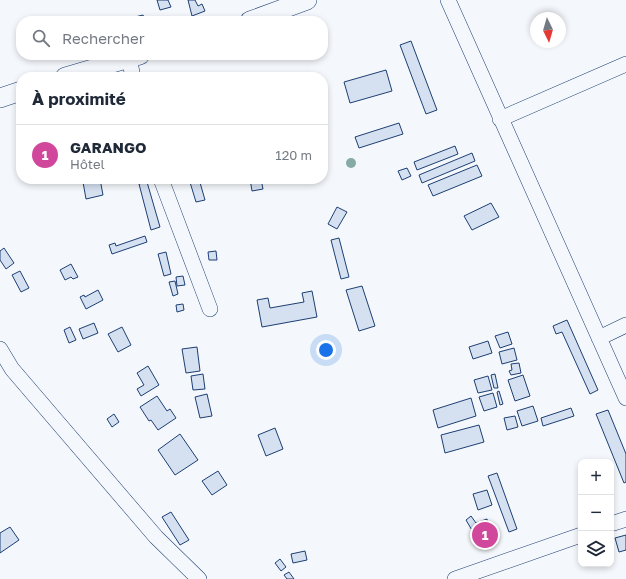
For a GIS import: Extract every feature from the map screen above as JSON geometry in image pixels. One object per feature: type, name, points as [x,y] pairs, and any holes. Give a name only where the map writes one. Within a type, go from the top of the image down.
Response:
[{"type":"main road","points":[[264,16],[307,0]]},
{"type":"main road","points":[[81,72],[121,60]]},
{"type":"main road","points":[[0,98],[16,93]]},
{"type":"street","points":[[448,0],[626,398]]},
{"type":"street","points":[[133,72],[134,60]]},
{"type":"street","points":[[500,119],[626,64]]},
{"type":"street","points":[[163,184],[210,309]]},
{"type":"street","points":[[599,338],[626,326]]},
{"type":"street","points":[[0,349],[12,369],[156,537],[199,579]]},
{"type":"street","points":[[614,523],[626,519]]},
{"type":"street","points":[[455,579],[485,574],[578,536]]},
{"type":"building","points":[[157,0],[168,0],[171,7],[160,10]]},
{"type":"building","points":[[188,0],[195,0],[198,6],[202,4],[205,11],[192,16]]},
{"type":"building","points":[[411,41],[437,110],[426,114],[400,45]]},
{"type":"building","points":[[386,70],[392,91],[350,103],[344,82]]},
{"type":"building","points":[[399,123],[403,134],[359,148],[355,137]]},
{"type":"building","points":[[455,146],[458,154],[417,170],[414,162]]},
{"type":"building","points":[[472,153],[475,161],[422,183],[419,175]]},
{"type":"building","points":[[477,165],[482,176],[433,196],[428,185]]},
{"type":"building","points":[[407,168],[411,176],[402,180],[398,171]]},
{"type":"building","points":[[83,184],[101,184],[103,195],[86,199]]},
{"type":"building","points":[[139,184],[148,184],[160,227],[151,230]]},
{"type":"building","points":[[191,184],[200,184],[205,200],[196,202]]},
{"type":"building","points":[[251,184],[262,184],[263,189],[252,191]]},
{"type":"building","points":[[491,203],[499,217],[472,230],[464,216]]},
{"type":"building","points":[[337,207],[347,212],[337,229],[328,224]]},
{"type":"building","points":[[145,236],[147,242],[112,254],[109,245],[115,243],[116,246]]},
{"type":"building","points":[[339,238],[349,277],[341,279],[331,240]]},
{"type":"building","points":[[4,248],[14,263],[6,269],[0,260],[0,251]]},
{"type":"building","points":[[216,251],[217,260],[209,260],[208,252]]},
{"type":"building","points":[[166,252],[171,274],[164,276],[158,254]]},
{"type":"building","points":[[71,264],[78,277],[73,279],[71,277],[65,280],[60,270]]},
{"type":"building","points":[[20,271],[29,288],[21,292],[12,275]]},
{"type":"building","points":[[183,276],[185,285],[177,286],[176,277]]},
{"type":"building","points":[[175,281],[178,294],[173,296],[169,282]]},
{"type":"building","points":[[362,286],[375,326],[359,331],[346,290]]},
{"type":"building","points":[[98,290],[103,300],[86,309],[80,297],[84,295],[85,297]]},
{"type":"building","points":[[312,291],[317,317],[262,327],[257,300],[268,298],[270,308],[304,302],[302,293]]},
{"type":"building","points":[[183,304],[184,310],[177,312],[176,305]]},
{"type":"building","points":[[567,320],[598,390],[590,394],[562,332],[556,334],[553,326]]},
{"type":"building","points":[[94,323],[98,333],[83,339],[79,329]]},
{"type":"building","points":[[70,327],[76,340],[69,343],[64,330]]},
{"type":"building","points":[[122,327],[131,345],[118,352],[108,334]]},
{"type":"building","points":[[508,332],[512,344],[500,348],[495,336]]},
{"type":"building","points":[[488,341],[492,353],[473,359],[469,347]]},
{"type":"building","points":[[197,347],[200,371],[186,373],[182,349]]},
{"type":"building","points":[[514,348],[517,360],[502,364],[499,352]]},
{"type":"building","points":[[519,363],[521,373],[511,375],[509,371],[512,370],[511,364]]},
{"type":"building","points":[[148,366],[159,385],[141,396],[137,389],[144,385],[137,373]]},
{"type":"building","points":[[203,374],[205,389],[193,390],[191,376]]},
{"type":"building","points":[[495,374],[498,388],[494,388],[491,375]]},
{"type":"building","points":[[523,375],[530,396],[515,401],[508,380]]},
{"type":"building","points":[[488,376],[492,390],[478,393],[474,380]]},
{"type":"building","points":[[499,391],[503,404],[500,405],[497,392]]},
{"type":"building","points":[[493,393],[497,407],[484,411],[479,397]]},
{"type":"building","points":[[207,394],[212,416],[200,418],[195,397]]},
{"type":"building","points":[[157,396],[167,411],[170,409],[176,418],[158,430],[151,420],[149,421],[140,407]]},
{"type":"building","points":[[471,398],[476,416],[438,428],[433,410]]},
{"type":"building","points":[[533,406],[538,421],[522,426],[517,411]]},
{"type":"building","points":[[571,408],[574,416],[543,426],[541,418]]},
{"type":"building","points":[[608,410],[626,454],[626,482],[624,483],[596,414]]},
{"type":"building","points":[[114,414],[119,422],[112,427],[107,419]]},
{"type":"building","points":[[515,416],[518,427],[507,430],[504,418]]},
{"type":"building","points":[[479,425],[484,442],[445,453],[441,435]]},
{"type":"building","points":[[275,428],[283,449],[266,456],[258,435]]},
{"type":"building","points":[[180,434],[198,460],[175,475],[158,450]]},
{"type":"building","points":[[218,471],[227,485],[212,495],[202,481]]},
{"type":"building","points":[[497,473],[517,529],[509,532],[488,476]]},
{"type":"building","points":[[487,490],[492,505],[478,510],[473,494]]},
{"type":"building","points":[[171,512],[189,540],[180,545],[162,517]]},
{"type":"building","points":[[471,516],[476,523],[487,519],[489,526],[473,532],[466,520]]},
{"type":"building","points":[[10,527],[19,540],[0,553],[0,533]]},
{"type":"building","points":[[626,535],[626,550],[619,552],[615,538]]},
{"type":"building","points":[[305,551],[307,560],[293,563],[291,554]]},
{"type":"building","points":[[280,559],[286,567],[281,571],[275,563]]},
{"type":"building","points":[[289,572],[294,579],[287,579],[284,575]]},
{"type":"place","name":"GARANGO","points":[[485,535]]}]
